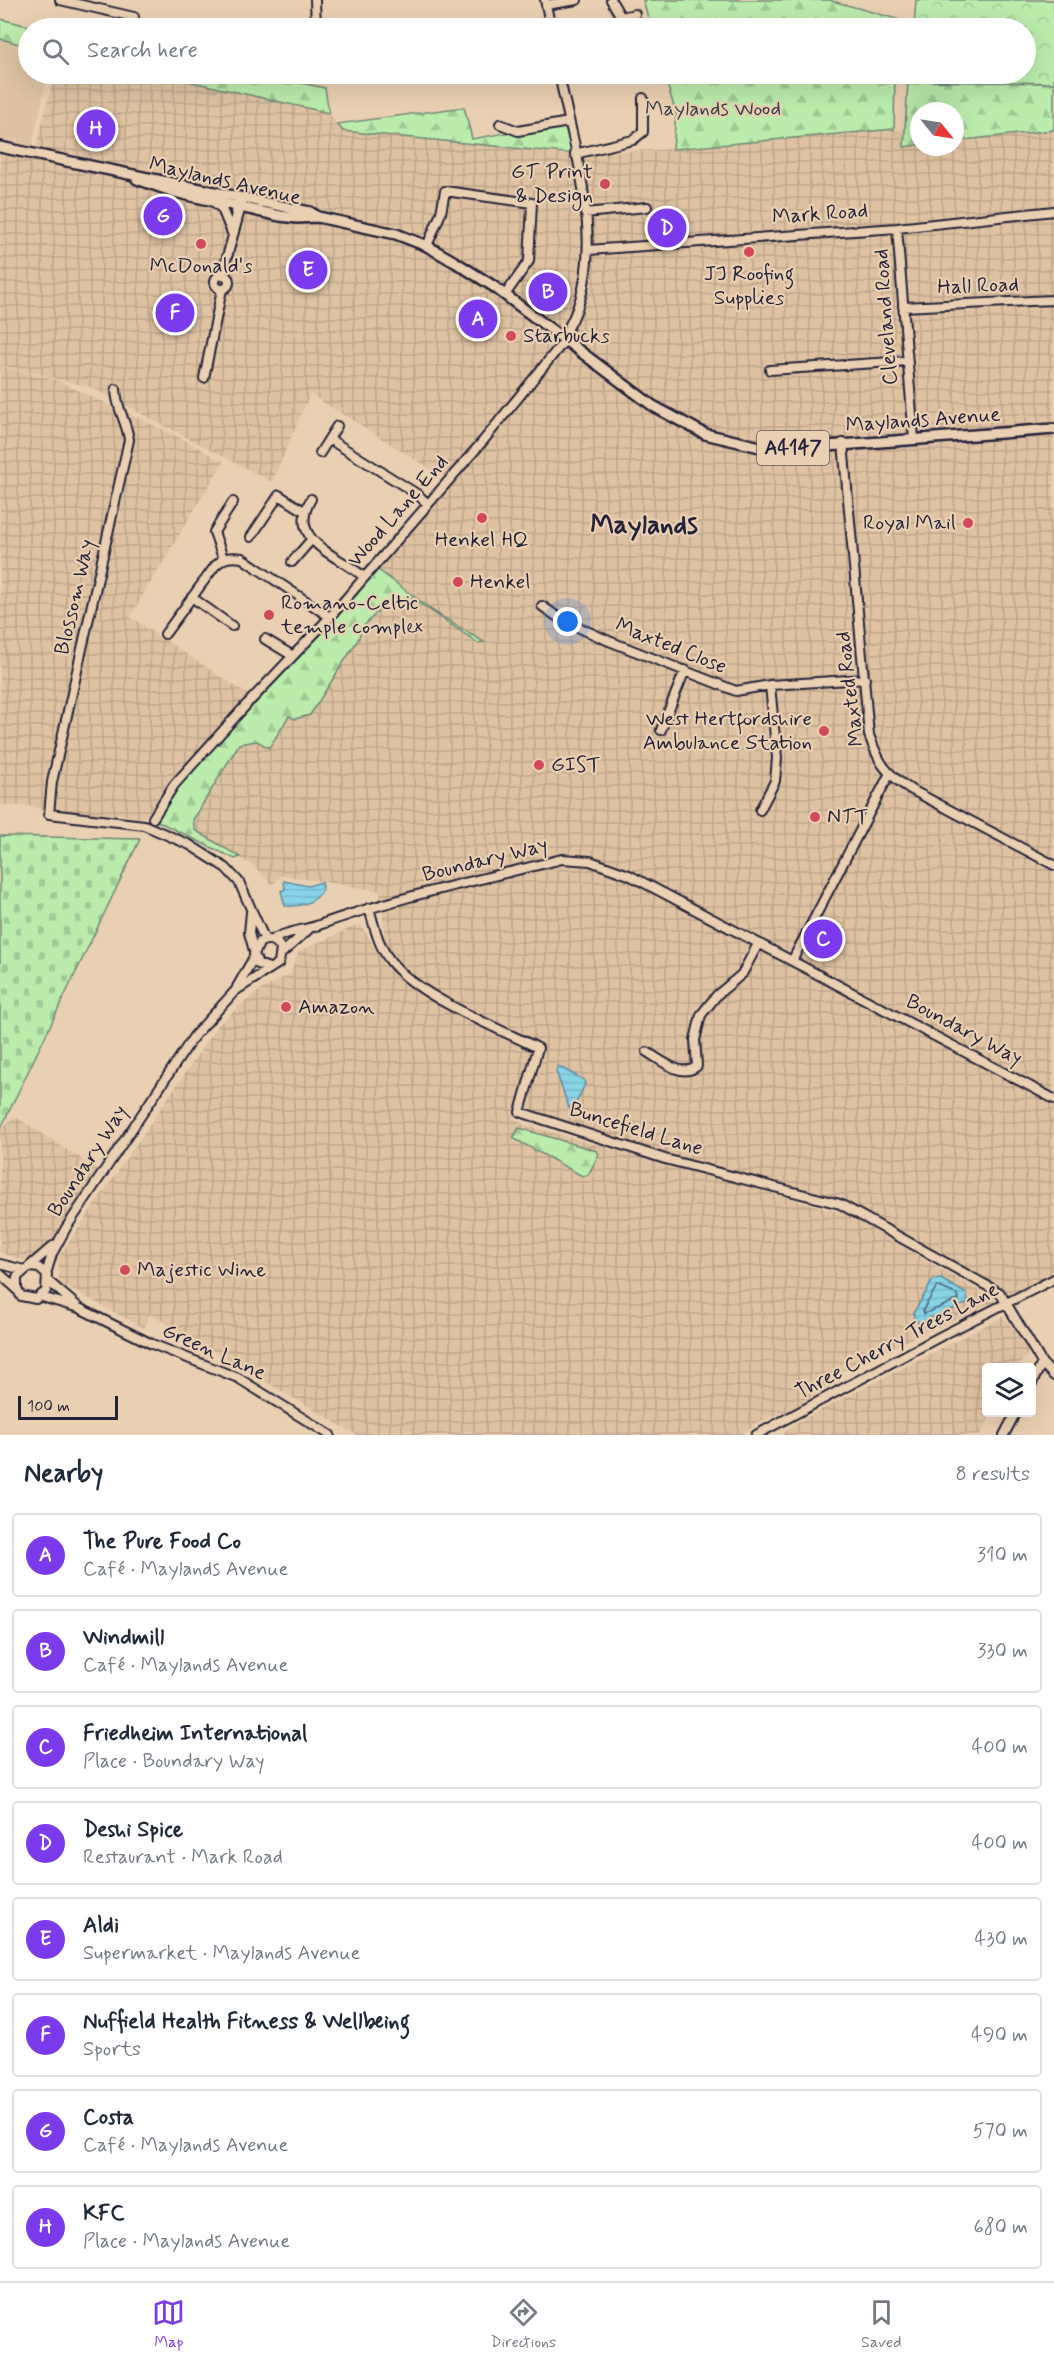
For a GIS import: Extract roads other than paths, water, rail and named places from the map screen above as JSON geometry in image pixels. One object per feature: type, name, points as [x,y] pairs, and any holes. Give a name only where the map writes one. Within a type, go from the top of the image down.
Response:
[{"type":"main road","name":"Maylands Avenue","points":[[0,147],[194,187],[297,218],[318,217],[379,229],[427,246],[505,295],[653,406],[705,434],[743,444],[774,448],[1054,429]]},
{"type":"main road","name":"Maylands Avenue","points":[[124,174],[166,189],[211,200],[278,206],[310,212],[318,217]]},
{"type":"main road","points":[[194,187],[195,192],[211,200]]},
{"type":"main road","points":[[278,206],[297,218]]},
{"type":"street","points":[[60,0],[134,17]]},
{"type":"street","points":[[315,0],[316,18]]},
{"type":"street","points":[[549,18],[545,3],[578,0]]},
{"type":"street","points":[[611,0],[621,17],[635,15]]},
{"type":"street","name":"Wood Lane End","points":[[153,818],[174,785],[330,616],[428,504],[564,339],[584,290],[588,250],[585,213],[562,84]]},
{"type":"street","points":[[575,154],[633,140],[643,132],[643,98]]},
{"type":"street","points":[[501,124],[518,131],[568,122]]},
{"type":"street","points":[[427,246],[441,213],[445,191],[532,203],[529,261],[505,295]]},
{"type":"street","points":[[211,200],[222,209],[232,233]]},
{"type":"street","points":[[204,378],[222,289],[229,281],[222,275],[240,202]]},
{"type":"street","points":[[585,213],[647,207]]},
{"type":"street","name":"Mark Road","points":[[588,250],[897,228],[1054,211]]},
{"type":"street","name":"Cleveland Road","points":[[897,228],[914,439]]},
{"type":"street","name":"Hall Road","points":[[903,307],[1054,300]]},
{"type":"street","points":[[770,370],[907,361]]},
{"type":"street","name":"Blossom Way","points":[[116,389],[119,412],[128,429],[129,440],[52,782],[49,814],[122,821],[170,834],[226,868],[244,890],[252,909]]},
{"type":"street","points":[[320,453],[337,426]]},
{"type":"street","points":[[329,439],[417,494],[428,504]]},
{"type":"street","name":"Maxted Road","points":[[843,443],[869,735],[877,757],[889,775]]},
{"type":"street","points":[[252,537],[279,495],[304,511]]},
{"type":"street","points":[[311,499],[304,511],[303,520],[311,540],[364,577]]},
{"type":"street","points":[[223,558],[214,532],[233,502]]},
{"type":"street","points":[[292,562],[311,540]]},
{"type":"street","points":[[165,634],[223,558]]},
{"type":"street","points":[[223,558],[242,558],[330,616]]},
{"type":"street","points":[[193,598],[232,626]]},
{"type":"street","name":"Maxted Close","points":[[542,606],[562,620],[736,691],[770,685],[865,679]]},
{"type":"street","points":[[265,639],[293,656]]},
{"type":"street","points":[[661,730],[686,670]]},
{"type":"street","points":[[760,810],[775,780],[777,758],[770,685]]},
{"type":"street","points":[[792,962],[889,775],[1054,865]]},
{"type":"street","name":"Boundary Way","points":[[269,940],[369,908],[562,859],[590,861],[629,875],[1054,1099]]},
{"type":"street","name":"Buncefield Lane","points":[[369,908],[383,950],[400,973],[428,992],[538,1048],[520,1112],[665,1159],[840,1204],[1000,1293],[1005,1304]]},
{"type":"street","points":[[252,909],[269,940],[279,945],[282,953],[279,963],[269,968],[261,966],[254,954],[249,933],[252,909]]},
{"type":"street","name":"Boundary Way","points":[[282,953],[312,928]]},
{"type":"street","points":[[254,954],[256,946],[269,940]]},
{"type":"street","points":[[647,1052],[682,1072],[691,1071],[697,1066],[695,1038],[701,1015],[717,995],[742,974],[758,944]]},
{"type":"street","name":"Boundary Way","points":[[235,991],[254,954]]},
{"type":"street","name":"Boundary Way","points":[[47,1277],[60,1238],[146,1104],[194,1036],[235,991],[269,968]]},
{"type":"street","name":"Boundary Way","points":[[26,1268],[60,1238]]},
{"type":"street","points":[[0,1264],[39,1268],[47,1277],[42,1297],[26,1298],[0,1274]]},
{"type":"street","points":[[17,1289],[17,1277],[26,1268]]},
{"type":"street","name":"Green Lane","points":[[47,1277],[79,1308]]},
{"type":"street","name":"Three Cherry Trees Lane","points":[[756,1435],[1054,1279]]},
{"type":"street","name":"Green Lane","points":[[42,1297],[79,1308],[152,1344],[238,1378],[330,1435]]},
{"type":"street","points":[[1005,1304],[1042,1363],[1054,1376]]},
{"type":"street","points":[[1036,1375],[1042,1363]]},
{"type":"street","points":[[1004,1435],[1014,1417]]},
{"type":"water","points":[[284,881],[308,886],[322,882],[322,890],[316,898],[306,903],[285,906],[281,891],[285,889]]},
{"type":"water","points":[[558,1066],[584,1080],[585,1084],[573,1110],[569,1108],[556,1071]]},
{"type":"water","points":[[941,1279],[967,1294],[968,1303],[919,1323],[914,1318],[914,1312],[933,1280]]},
{"type":"place","name":"KFC","points":[[96,129]]},
{"type":"place","name":"GT Print & Design","points":[[605,184]]},
{"type":"place","name":"Costa","points":[[163,216]]},
{"type":"place","name":"Deshi Spice","points":[[667,228]]},
{"type":"place","name":"McDonald's","points":[[201,244]]},
{"type":"place","name":"JJ Roofing Supplies","points":[[749,252]]},
{"type":"place","name":"Aldi","points":[[308,270]]},
{"type":"place","name":"Windmill","points":[[548,292]]},
{"type":"place","name":"Nuffield Health Fitness & Wellbeing","points":[[175,313]]},
{"type":"place","name":"The Pure Food Co","points":[[478,319]]},
{"type":"place","name":"Starbucks","points":[[511,336]]},
{"type":"place","name":"Henkel HQ","points":[[482,518]]},
{"type":"place","name":"Royal Mail","points":[[968,523]]},
{"type":"place","name":"Henkel","points":[[458,582]]},
{"type":"place","name":"Romano-Celtic temple complex","points":[[269,615]]},
{"type":"place","name":"West Hertfordshire Ambulance Station","points":[[824,731]]},
{"type":"place","name":"GIST","points":[[539,765]]},
{"type":"place","name":"NTT","points":[[815,817]]},
{"type":"place","name":"Friedheim International","points":[[823,939]]},
{"type":"place","name":"Amazon","points":[[286,1007]]},
{"type":"place","name":"Majestic Wine","points":[[125,1270]]},
{"type":"district","name":"Maylands","points":[[644,525]]},
{"type":"park label","name":"Maylands Wood","points":[[713,109]]}]
